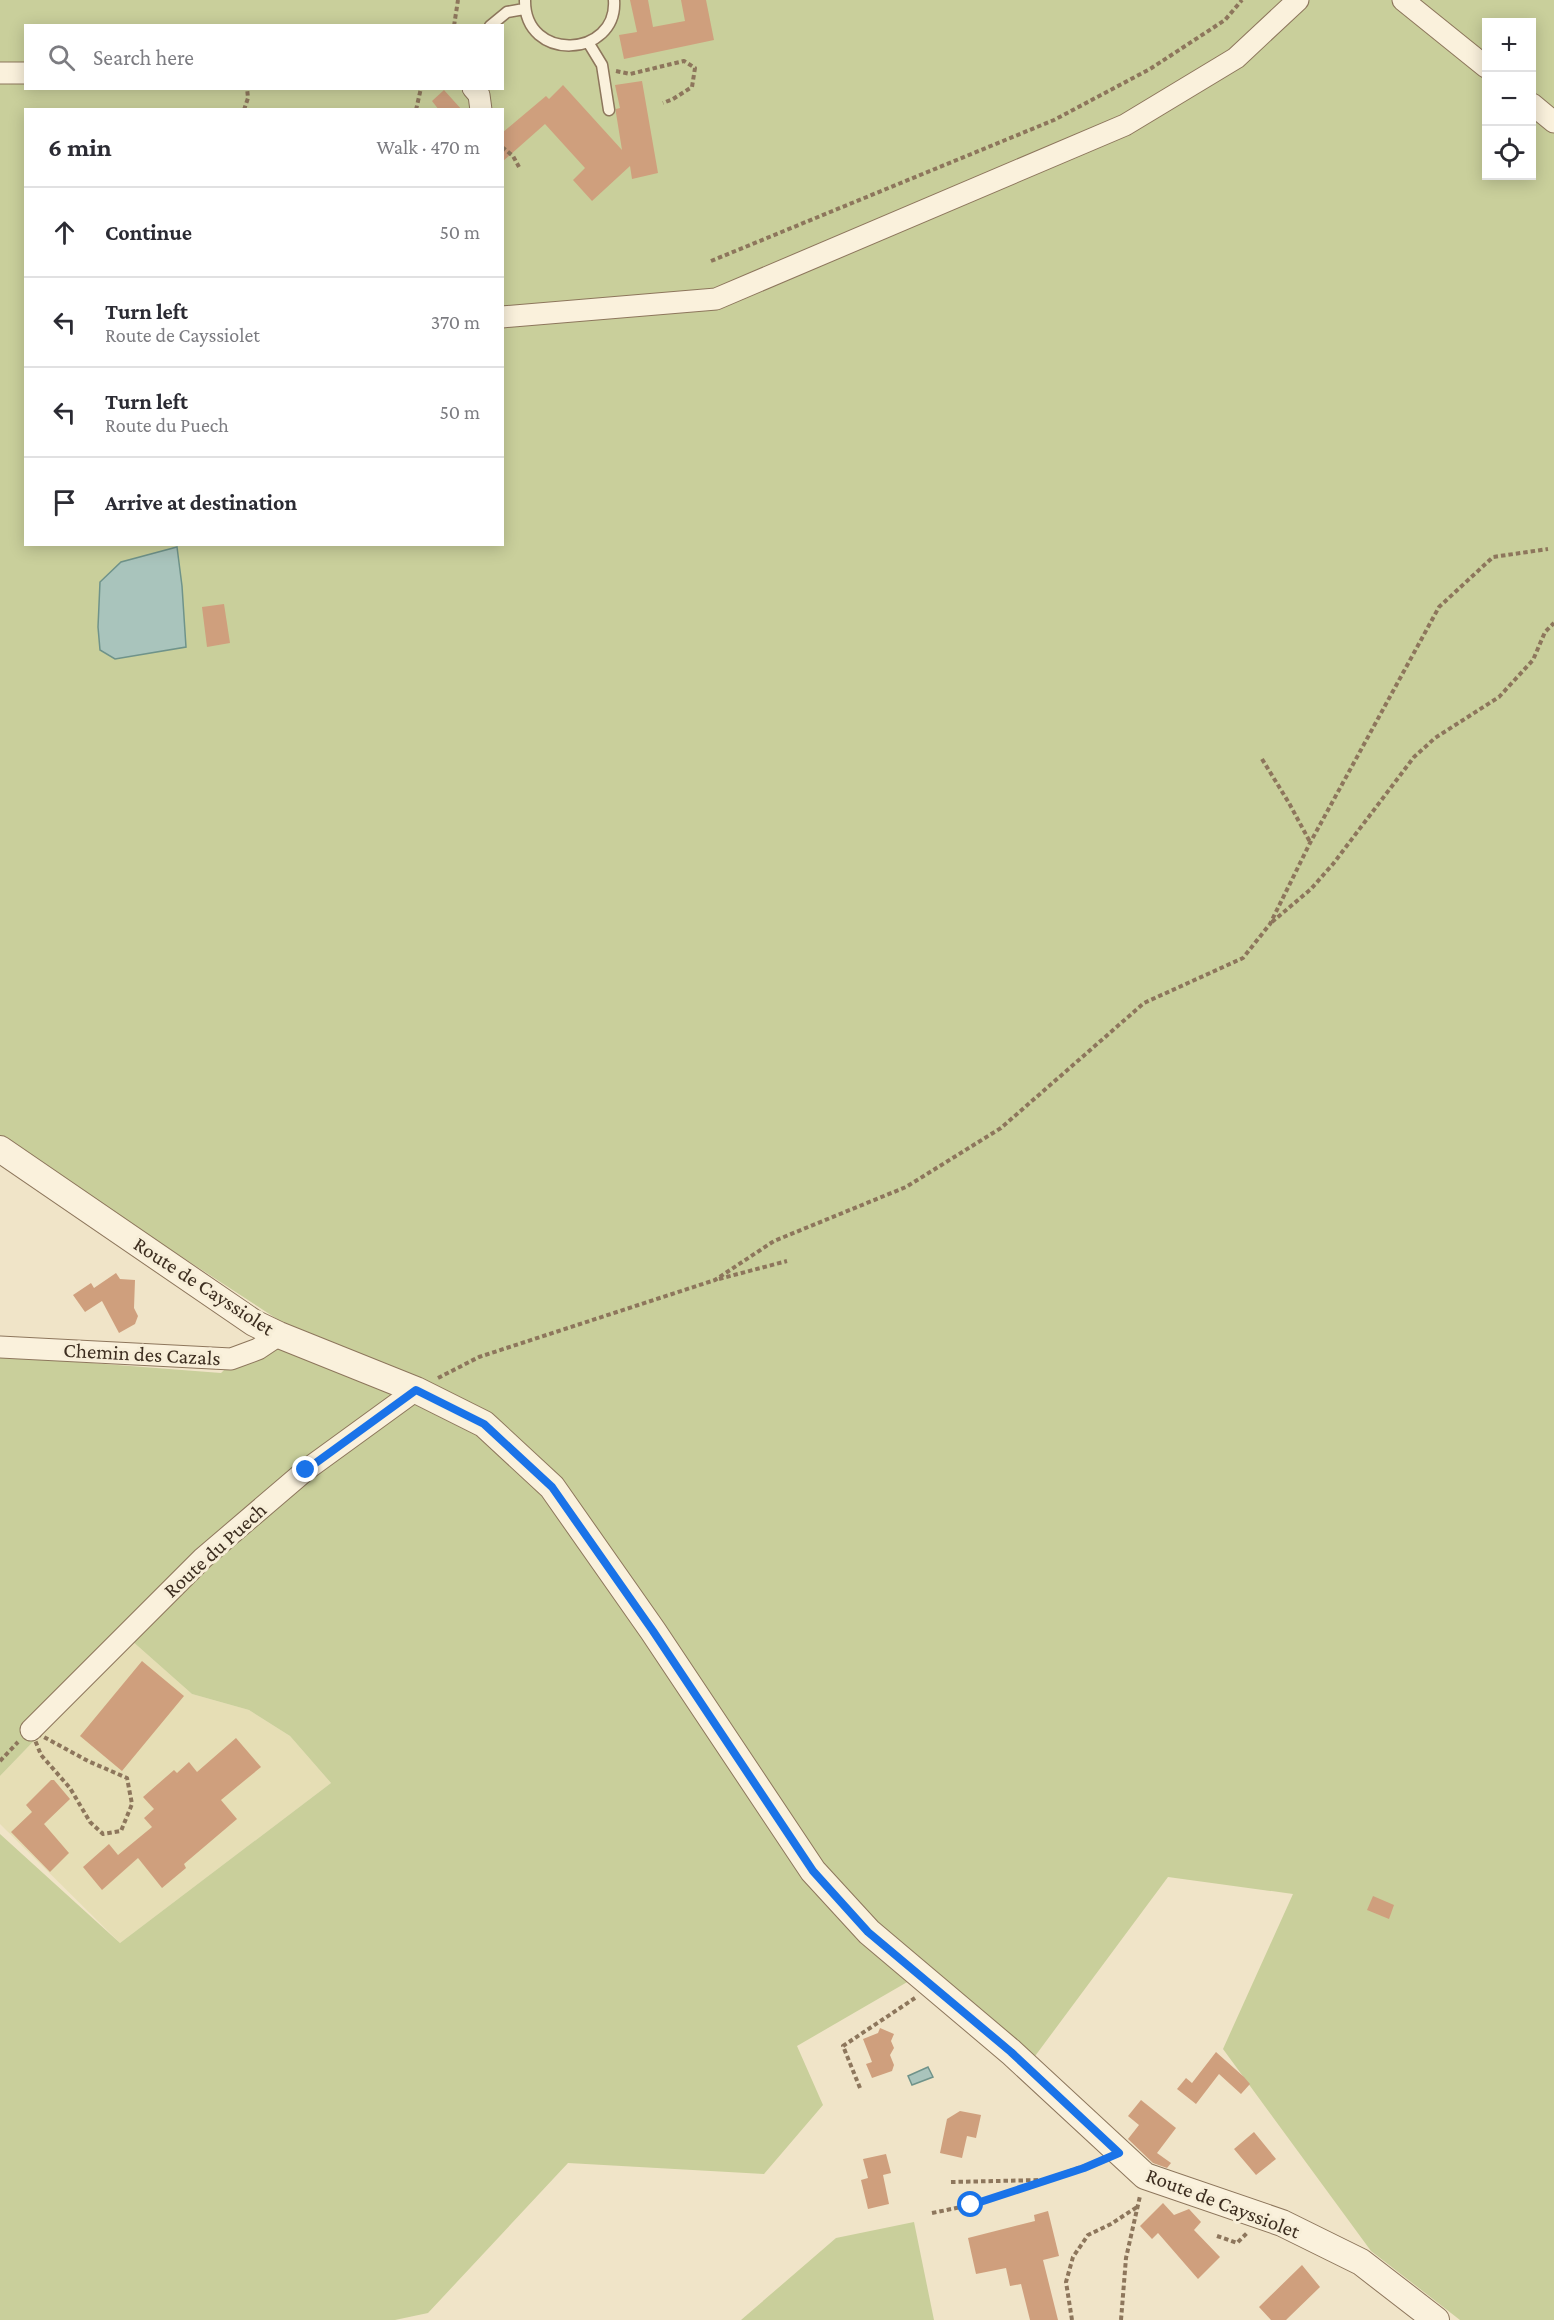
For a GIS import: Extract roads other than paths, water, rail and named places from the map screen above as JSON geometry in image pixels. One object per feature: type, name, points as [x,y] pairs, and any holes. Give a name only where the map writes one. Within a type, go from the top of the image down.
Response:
[{"type":"street","points":[[504,318],[716,299],[1125,125],[1236,58],[1298,0]]},
{"type":"street","points":[[1403,0],[1482,64]]},
{"type":"street","points":[[0,73],[24,73]]},
{"type":"street","points":[[475,90],[479,94],[481,108]]},
{"type":"street","points":[[1536,107],[1554,122]]},
{"type":"street","name":"Route de Cayssiolet","points":[[0,1149],[254,1323],[416,1390],[484,1424],[552,1487],[653,1631],[813,1871],[868,1932],[1011,2052],[1145,2176],[1282,2223],[1351,2257],[1361,2262],[1436,2320]]},
{"type":"street","name":"Chemin des Cazals","points":[[0,1347],[231,1359],[258,1349],[279,1335]]},
{"type":"street","name":"Route du Puech","points":[[31,1730],[203,1558],[306,1470],[416,1390]]},
{"type":"lane","points":[[492,24],[507,12],[524,4],[529,22],[537,33],[561,46],[575,46],[588,42],[601,33],[610,20],[614,0]]},
{"type":"lane","points":[[588,42],[602,65],[609,110]]},
{"type":"water","points":[[177,547],[186,647],[115,659],[100,650],[98,627],[100,582],[121,562]]},
{"type":"water","points":[[928,2067],[933,2077],[912,2085],[908,2076]]}]
